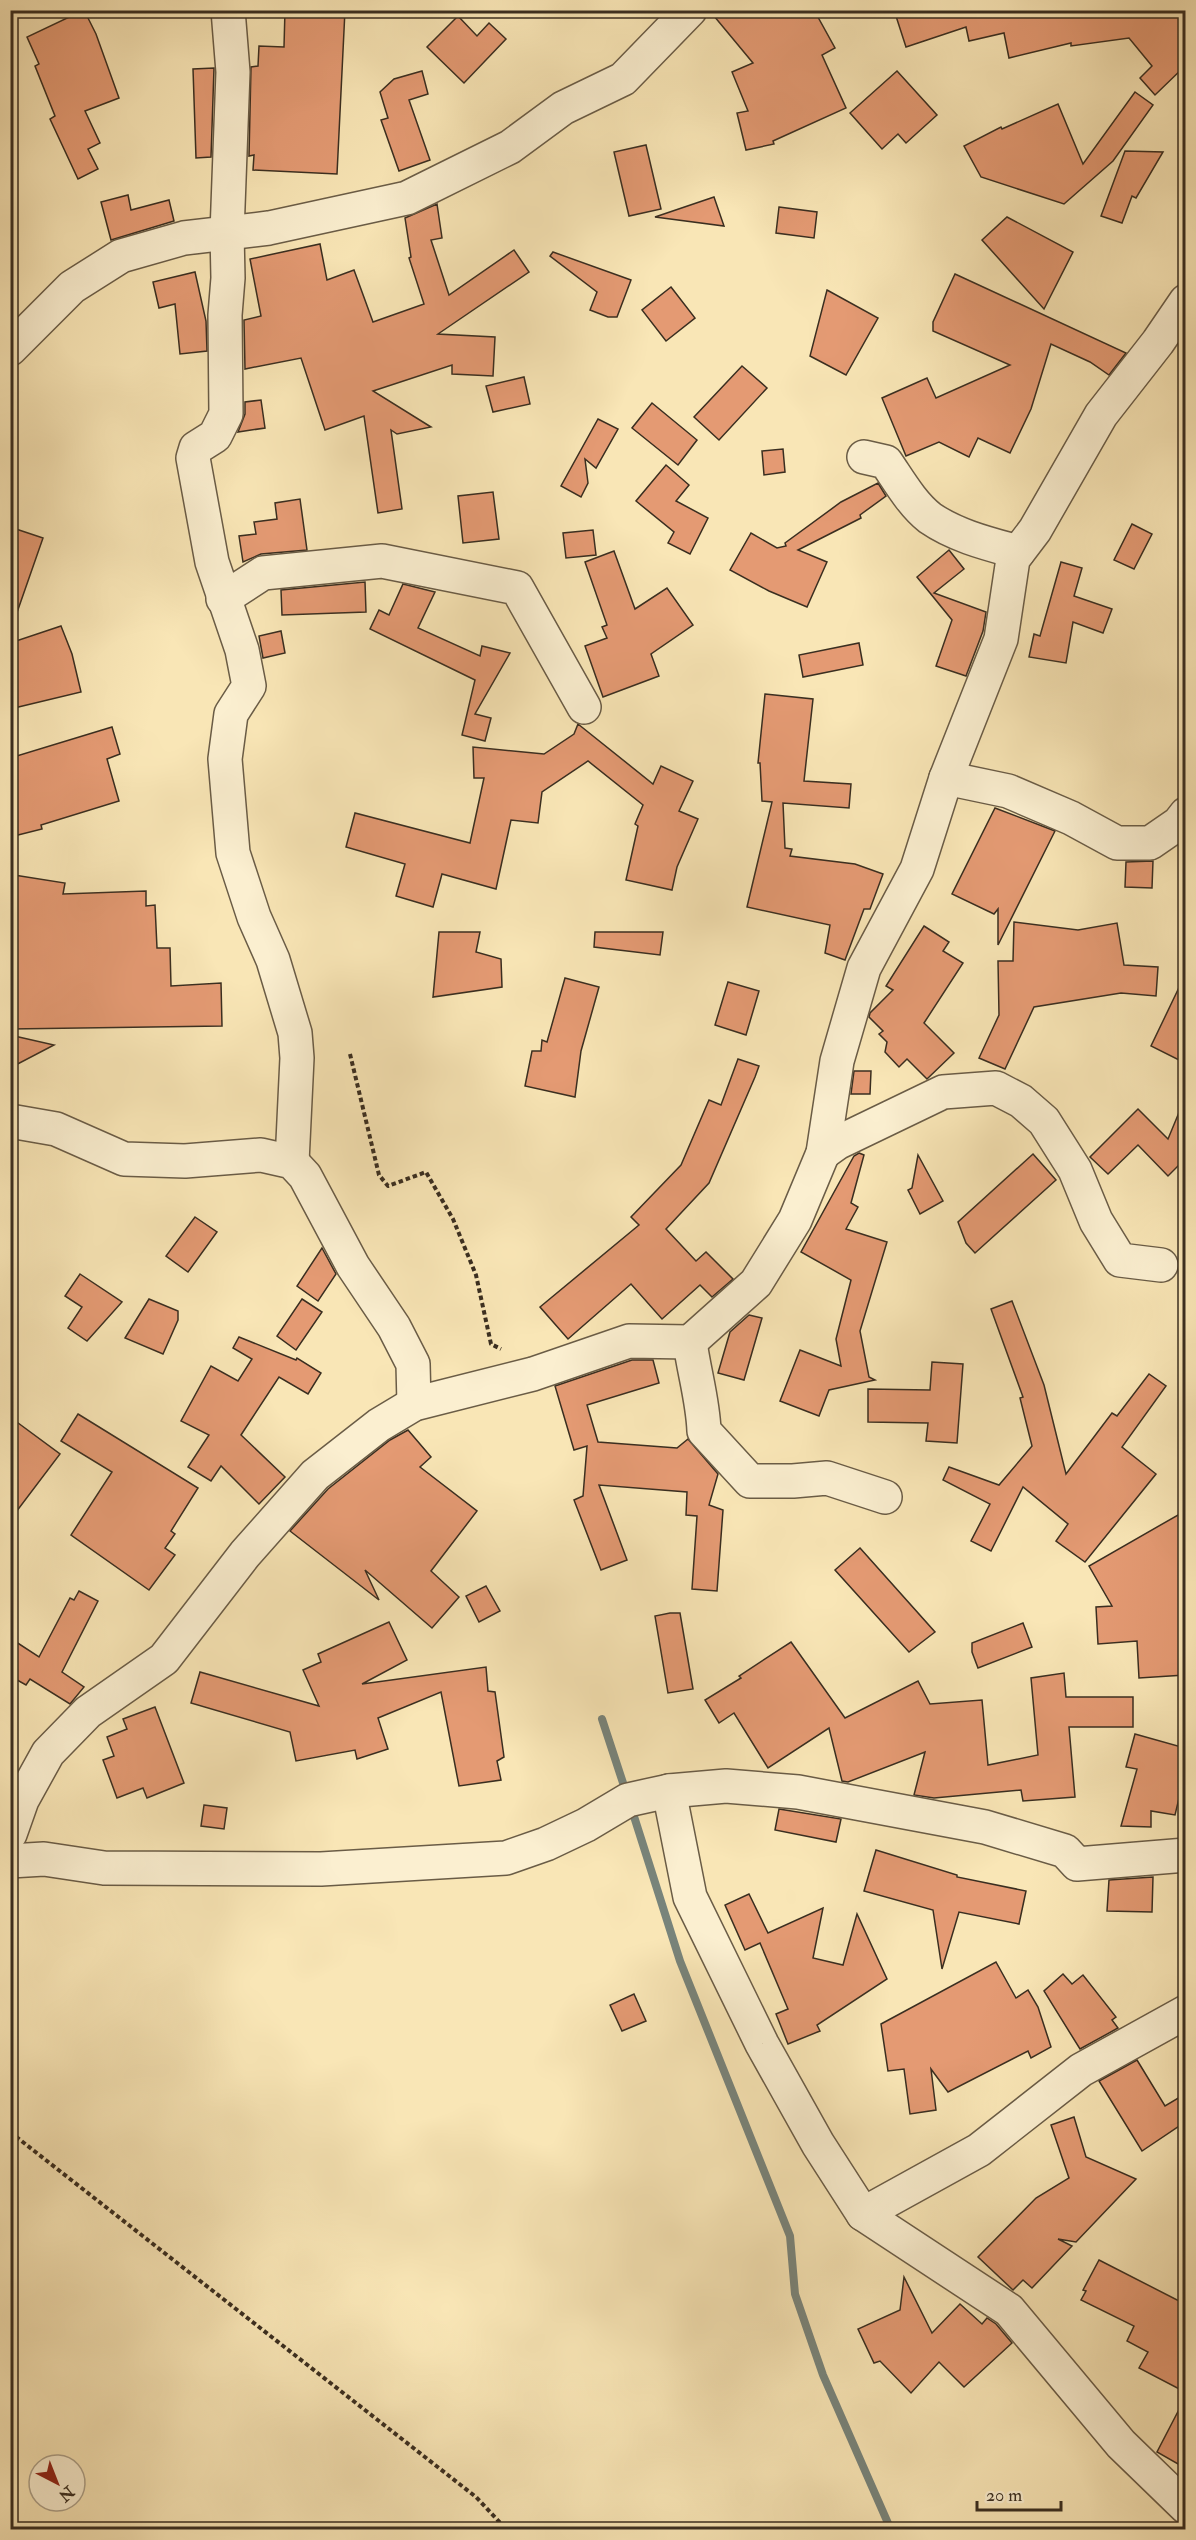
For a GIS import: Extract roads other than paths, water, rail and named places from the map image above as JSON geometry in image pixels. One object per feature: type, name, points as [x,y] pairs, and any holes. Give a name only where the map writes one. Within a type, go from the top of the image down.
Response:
[{"type":"street","points":[[228,10],[233,72],[227,233],[226,414],[215,436],[196,448],[193,458],[212,562],[242,650],[249,686],[231,714],[225,759],[233,853],[254,917],[273,960],[295,1033],[297,1058],[292,1162]]},
{"type":"street","points":[[10,349],[72,287],[121,256],[184,238],[269,228],[407,198],[510,147],[563,108],[623,79],[690,10]]},
{"type":"street","points":[[10,1834],[22,1800],[48,1753],[88,1712],[164,1659],[245,1554],[315,1475],[379,1425],[414,1404],[533,1374],[629,1341],[690,1342],[756,1282],[795,1220],[823,1154],[837,1061],[864,968],[917,869],[946,778],[1001,639],[1013,559],[1035,530],[1101,415],[1158,342],[1185,302]]},
{"type":"street","points":[[864,457],[886,462],[904,490],[930,518],[976,541],[1018,552]]},
{"type":"street","points":[[223,599],[263,573],[382,561],[517,588],[584,707]]},
{"type":"street","points":[[946,778],[1008,791],[1071,818],[1117,843],[1150,843],[1179,823],[1185,814]]},
{"type":"street","points":[[823,1154],[854,1134],[943,1092],[996,1088],[1021,1101],[1044,1121],[1075,1170],[1096,1221],[1120,1260],[1161,1265]]},
{"type":"street","points":[[10,1121],[56,1129],[124,1159],[185,1161],[261,1155],[292,1162],[305,1176],[353,1266],[394,1327],[413,1364],[414,1404]]},
{"type":"street","points":[[690,1342],[703,1409],[704,1431],[750,1481],[793,1482],[827,1478],[885,1497]]},
{"type":"street","points":[[10,1861],[44,1859],[104,1868],[321,1869],[506,1858],[546,1844],[586,1825],[628,1800],[669,1791],[726,1786],[798,1792],[985,1827],[1065,1851],[1077,1864],[1185,1855]]},
{"type":"street","points":[[669,1791],[690,1897],[762,2044],[818,2144],[863,2214],[1009,2310],[1121,2444],[1185,2507]]},
{"type":"street","points":[[863,2214],[979,2150],[1081,2070],[1185,2012]]},
{"type":"waterway","points":[[602,1719],[627,1795]]},
{"type":"waterway","points":[[631,1807],[680,1961],[790,2236],[795,2294],[823,2375],[891,2530]]}]
